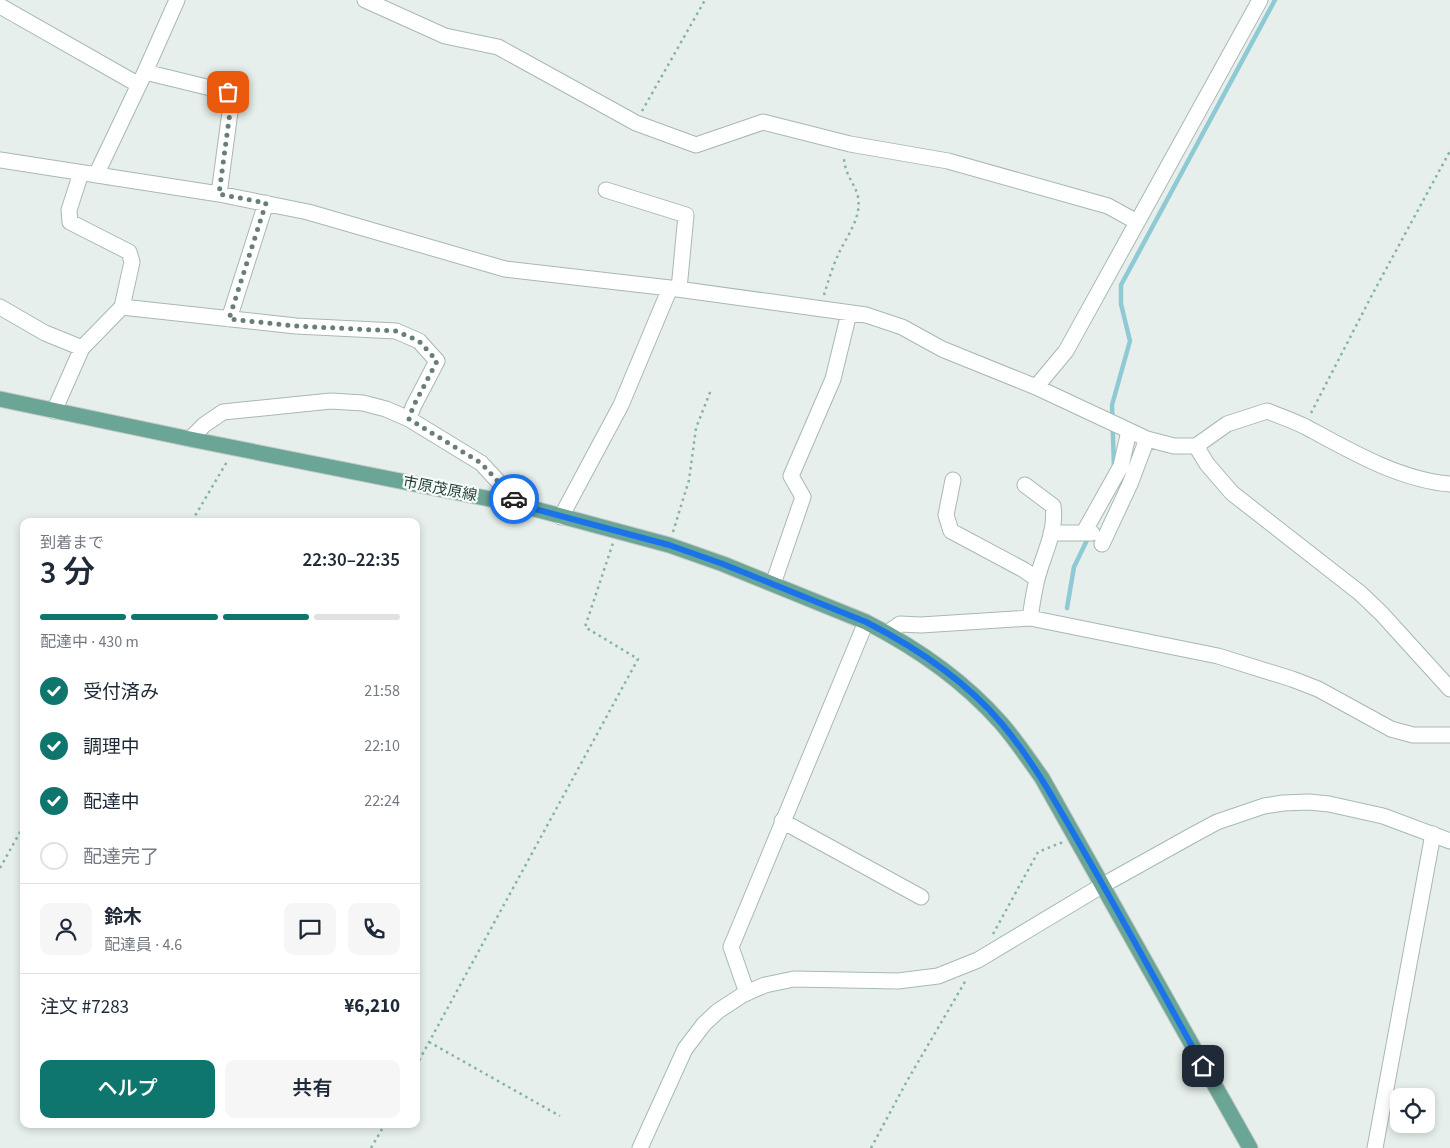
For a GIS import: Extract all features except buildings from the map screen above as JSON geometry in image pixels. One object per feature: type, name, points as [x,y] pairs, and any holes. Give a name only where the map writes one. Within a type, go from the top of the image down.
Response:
[{"type":"main road","name":"市原茂原線","points":[[0,399],[520,505],[618,530],[669,545],[772,584],[866,622],[887,633],[937,666],[980,702],[1000,722],[1042,778],[1250,1148]]},
{"type":"street","points":[[96,175],[177,0]]},
{"type":"street","points":[[365,0],[445,36],[498,47],[636,123],[696,145],[763,122],[850,144],[948,161],[1021,180],[1108,206],[1137,222]]},
{"type":"street","points":[[1036,387],[1066,351],[1260,0]]},
{"type":"street","points":[[0,6],[142,79],[228,92],[232,97],[219,194]]},
{"type":"street","points":[[0,160],[219,194],[308,212],[505,269],[674,288],[866,315],[902,327],[942,350],[1036,387],[1147,439],[1174,446],[1196,446],[1227,424],[1267,411],[1304,426],[1341,447],[1374,462],[1433,482],[1450,484]]},
{"type":"street","points":[[54,411],[82,348],[122,307],[132,262],[129,252],[70,222],[69,210],[81,173]]},
{"type":"street","points":[[562,517],[621,405],[674,288],[686,215],[606,190]]},
{"type":"street","points":[[229,319],[266,203]]},
{"type":"street","points":[[0,307],[45,333],[82,348]]},
{"type":"street","points":[[122,307],[296,326],[396,331],[419,341],[437,361],[413,407],[409,419]]},
{"type":"street","points":[[772,584],[803,497],[791,476],[833,379],[849,313]]},
{"type":"street","points":[[190,439],[204,425],[223,412],[331,401],[363,403],[386,409],[409,419],[481,463],[520,505]]},
{"type":"street","points":[[1084,532],[1120,466],[1129,430]]},
{"type":"street","points":[[1051,533],[1084,532],[1104,539],[1130,484],[1147,439]]},
{"type":"street","points":[[1196,446],[1207,464],[1232,494],[1360,593],[1450,688]]},
{"type":"street","points":[[953,480],[946,515],[951,531],[1024,570],[1037,579]]},
{"type":"street","points":[[1025,485],[1053,506],[1054,514],[1051,533],[1037,579],[1030,618]]},
{"type":"street","points":[[887,633],[900,624],[1030,618],[1218,656],[1318,689],[1391,729],[1413,735],[1450,735]]},
{"type":"street","points":[[747,993],[731,947],[866,622]]},
{"type":"street","points":[[640,1148],[686,1049],[704,1024],[718,1010],[747,993],[766,985],[794,979],[898,981],[938,976],[978,960],[1103,886],[1217,822],[1251,810],[1284,803],[1309,802],[1354,809],[1383,816],[1450,841]]},
{"type":"street","points":[[782,821],[921,897]]},
{"type":"street","points":[[1375,1148],[1433,834]]},
{"type":"path","points":[[636,123],[705,0]]},
{"type":"path","points":[[819,308],[838,256],[859,208],[858,196],[845,169],[844,156],[850,144]]},
{"type":"path","points":[[1304,426],[1450,151]]},
{"type":"path","points":[[669,545],[689,480],[696,428],[711,390]]},
{"type":"path","points":[[194,518],[235,448]]},
{"type":"path","points":[[420,1059],[638,658],[585,627],[618,530]]},
{"type":"path","points":[[0,868],[20,832]]},
{"type":"path","points":[[992,935],[1038,852],[1076,837]]},
{"type":"path","points":[[871,1148],[907,1081],[978,960]]},
{"type":"path","points":[[429,1042],[560,1116]]},
{"type":"path","points":[[371,1148],[382,1128]]},
{"type":"waterway","points":[[1114,468],[1112,405],[1130,341],[1121,304],[1121,285],[1275,0]]},
{"type":"waterway","points":[[1067,608],[1074,567],[1089,536]]},
{"type":"way so far","points":[[228,92],[232,97],[219,194],[266,203],[229,319],[296,326],[396,331],[419,341],[437,361],[413,407],[409,419],[481,463],[514,499]]},
{"type":"route","points":[[514,499],[520,505],[669,545],[723,564],[866,622],[916,651],[958,683],[1000,722],[1042,778],[1203,1066]]}]
